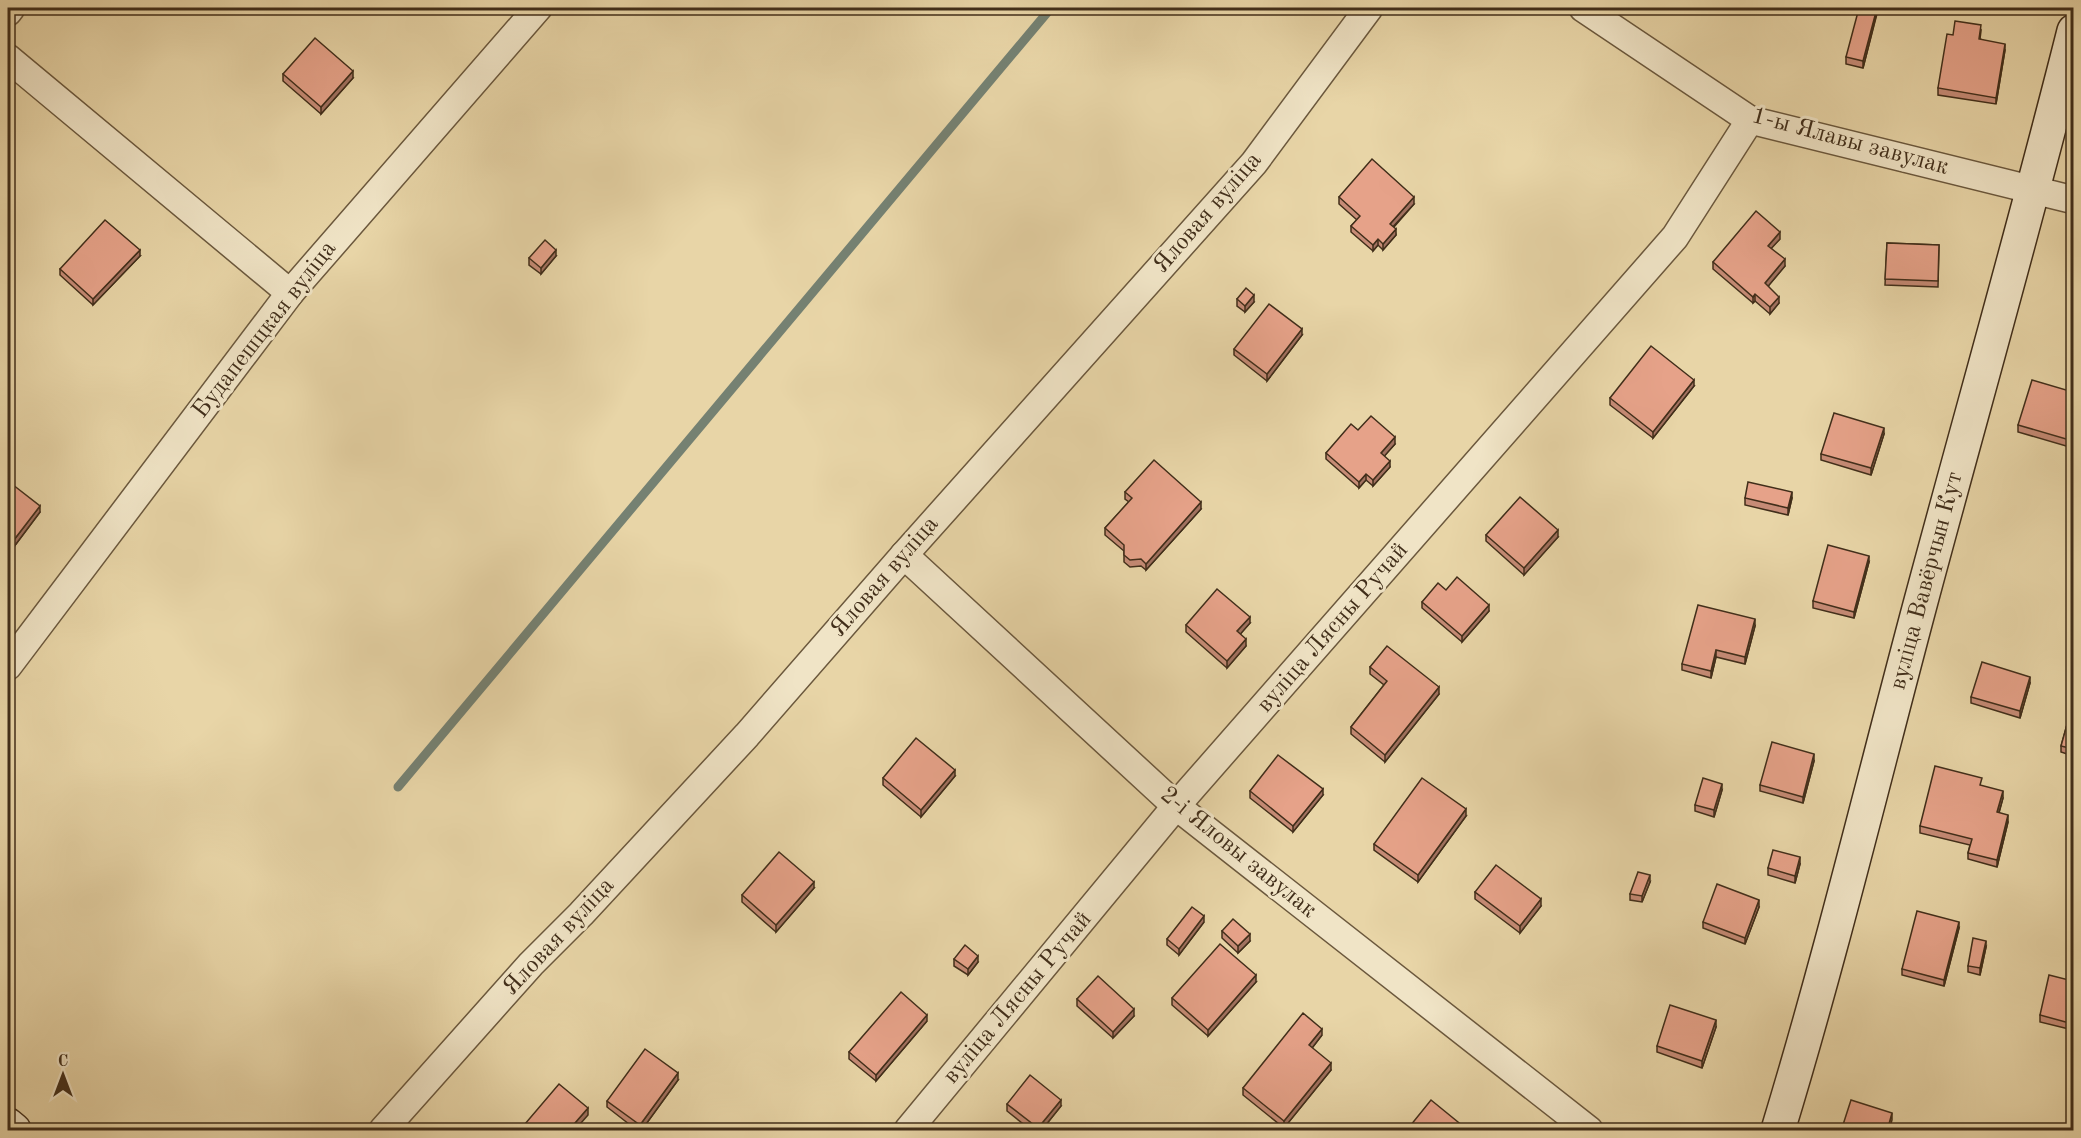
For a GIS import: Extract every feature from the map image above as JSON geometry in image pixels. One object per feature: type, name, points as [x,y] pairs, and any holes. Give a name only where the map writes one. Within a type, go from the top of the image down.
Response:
[{"type":"street","points":[[8,12],[11,8]]},
{"type":"street","name":"Будапешцкая вуліца","points":[[8,666],[290,293],[538,8]]},
{"type":"street","name":"Яловая вуліца","points":[[383,1131],[531,964],[581,914],[747,735],[904,555],[1254,163],[1369,8]]},
{"type":"street","name":"1-ы Ялавы завулак","points":[[1582,8],[1750,120],[2073,200]]},
{"type":"street","name":"вуліца Вавёрчын Кут","points":[[1778,1131],[1810,1025],[1922,599],[2034,190],[2073,31]]},
{"type":"street","points":[[8,58],[290,293]]},
{"type":"street","name":"вуліца Лясны Ручай","points":[[908,1131],[1176,806],[1675,237],[1750,120]]},
{"type":"street","name":"2-і Яловы завулак","points":[[904,555],[1176,806],[1589,1131]]},
{"type":"street","points":[[8,1125],[14,1131]]},
{"type":"building","points":[[1859,8],[1877,8],[1863,61],[1846,57]]},
{"type":"building","points":[[1955,21],[1981,25],[1979,39],[2005,44],[1996,98],[1938,88],[1947,34],[1953,35]]},
{"type":"building","points":[[315,38],[353,71],[321,107],[283,74]]},
{"type":"building","points":[[1372,159],[1414,197],[1390,224],[1396,229],[1383,244],[1378,239],[1373,245],[1351,226],[1360,216],[1339,197]]},
{"type":"building","points":[[1756,211],[1780,232],[1768,246],[1785,259],[1765,283],[1779,297],[1770,307],[1755,294],[1753,297],[1713,262]]},
{"type":"building","points":[[105,220],[140,250],[93,299],[60,269]]},
{"type":"building","points":[[545,240],[556,250],[541,268],[529,258]]},
{"type":"building","points":[[1887,243],[1939,245],[1938,281],[1885,279]]},
{"type":"building","points":[[1246,288],[1254,295],[1245,306],[1237,299]]},
{"type":"building","points":[[1269,304],[1302,329],[1267,374],[1234,349]]},
{"type":"building","points":[[1651,346],[1694,380],[1653,432],[1610,398]]},
{"type":"building","points":[[2032,380],[2073,392],[2073,441],[2018,425]]},
{"type":"building","points":[[1834,413],[1884,428],[1871,468],[1821,454]]},
{"type":"building","points":[[1371,416],[1395,437],[1381,453],[1390,461],[1373,480],[1366,474],[1359,482],[1326,453],[1351,424],[1358,430]]},
{"type":"building","points":[[1154,460],[1201,502],[1146,564],[1141,559],[1130,560],[1124,555],[1124,545],[1105,528],[1132,498],[1125,492]]},
{"type":"building","points":[[8,481],[40,506],[10,545],[8,543]]},
{"type":"building","points":[[1748,482],[1792,492],[1788,508],[1745,498]]},
{"type":"building","points":[[1520,497],[1558,530],[1524,568],[1486,535]]},
{"type":"building","points":[[1828,545],[1869,556],[1854,612],[1813,601]]},
{"type":"building","points":[[1457,577],[1489,605],[1462,636],[1422,602],[1438,583],[1446,590]]},
{"type":"building","points":[[1217,589],[1250,617],[1237,631],[1246,639],[1227,661],[1186,625]]},
{"type":"building","points":[[1698,605],[1755,619],[1745,657],[1716,650],[1711,671],[1682,664]]},
{"type":"building","points":[[1387,646],[1439,687],[1385,755],[1351,727],[1387,681],[1370,667]]},
{"type":"building","points":[[1982,662],[2030,677],[2020,711],[1971,697]]},
{"type":"building","points":[[2073,703],[2073,749],[2061,746]]},
{"type":"building","points":[[916,738],[955,770],[921,810],[883,778]]},
{"type":"building","points":[[1772,742],[1814,754],[1803,797],[1760,785]]},
{"type":"building","points":[[1278,755],[1323,789],[1293,826],[1250,791]]},
{"type":"building","points":[[1935,766],[1982,778],[1980,785],[2003,791],[1997,812],[2008,815],[1997,860],[1968,853],[1972,839],[1920,826]]},
{"type":"building","points":[[1422,778],[1466,809],[1418,875],[1374,844]]},
{"type":"building","points":[[1703,778],[1722,784],[1714,810],[1695,805]]},
{"type":"building","points":[[1773,850],[1800,857],[1795,876],[1768,868]]},
{"type":"building","points":[[779,852],[814,882],[776,925],[742,895]]},
{"type":"building","points":[[1496,865],[1541,899],[1520,926],[1475,892]]},
{"type":"building","points":[[1638,872],[1650,875],[1642,896],[1630,894]]},
{"type":"building","points":[[1717,884],[1759,900],[1745,938],[1703,922]]},
{"type":"building","points":[[1192,907],[1204,916],[1179,949],[1167,939]]},
{"type":"building","points":[[1917,911],[1959,922],[1944,980],[1902,969]]},
{"type":"building","points":[[1233,919],[1250,934],[1238,946],[1222,931]]},
{"type":"building","points":[[1973,938],[1986,941],[1980,968],[1968,966]]},
{"type":"building","points":[[1220,944],[1256,975],[1208,1030],[1172,998]]},
{"type":"building","points":[[965,945],[978,956],[968,969],[954,959]]},
{"type":"building","points":[[2049,975],[2073,981],[2073,1024],[2040,1015]]},
{"type":"building","points":[[1098,976],[1134,1009],[1113,1032],[1077,999]]},
{"type":"building","points":[[901,992],[927,1015],[876,1075],[849,1052]]},
{"type":"building","points":[[1670,1005],[1716,1020],[1702,1061],[1657,1046]]},
{"type":"building","points":[[1303,1013],[1322,1029],[1309,1045],[1331,1063],[1284,1121],[1243,1088]]},
{"type":"building","points":[[645,1049],[678,1073],[640,1125],[607,1101]]},
{"type":"building","points":[[1030,1075],[1061,1100],[1038,1128],[1007,1104]]},
{"type":"building","points":[[559,1084],[588,1108],[568,1131],[519,1131]]},
{"type":"building","points":[[1431,1100],[1469,1131],[1406,1131]]},
{"type":"building","points":[[1851,1100],[1892,1113],[1887,1131],[1841,1131]]},
{"type":"waterway","points":[[398,787],[1051,8]]}]
